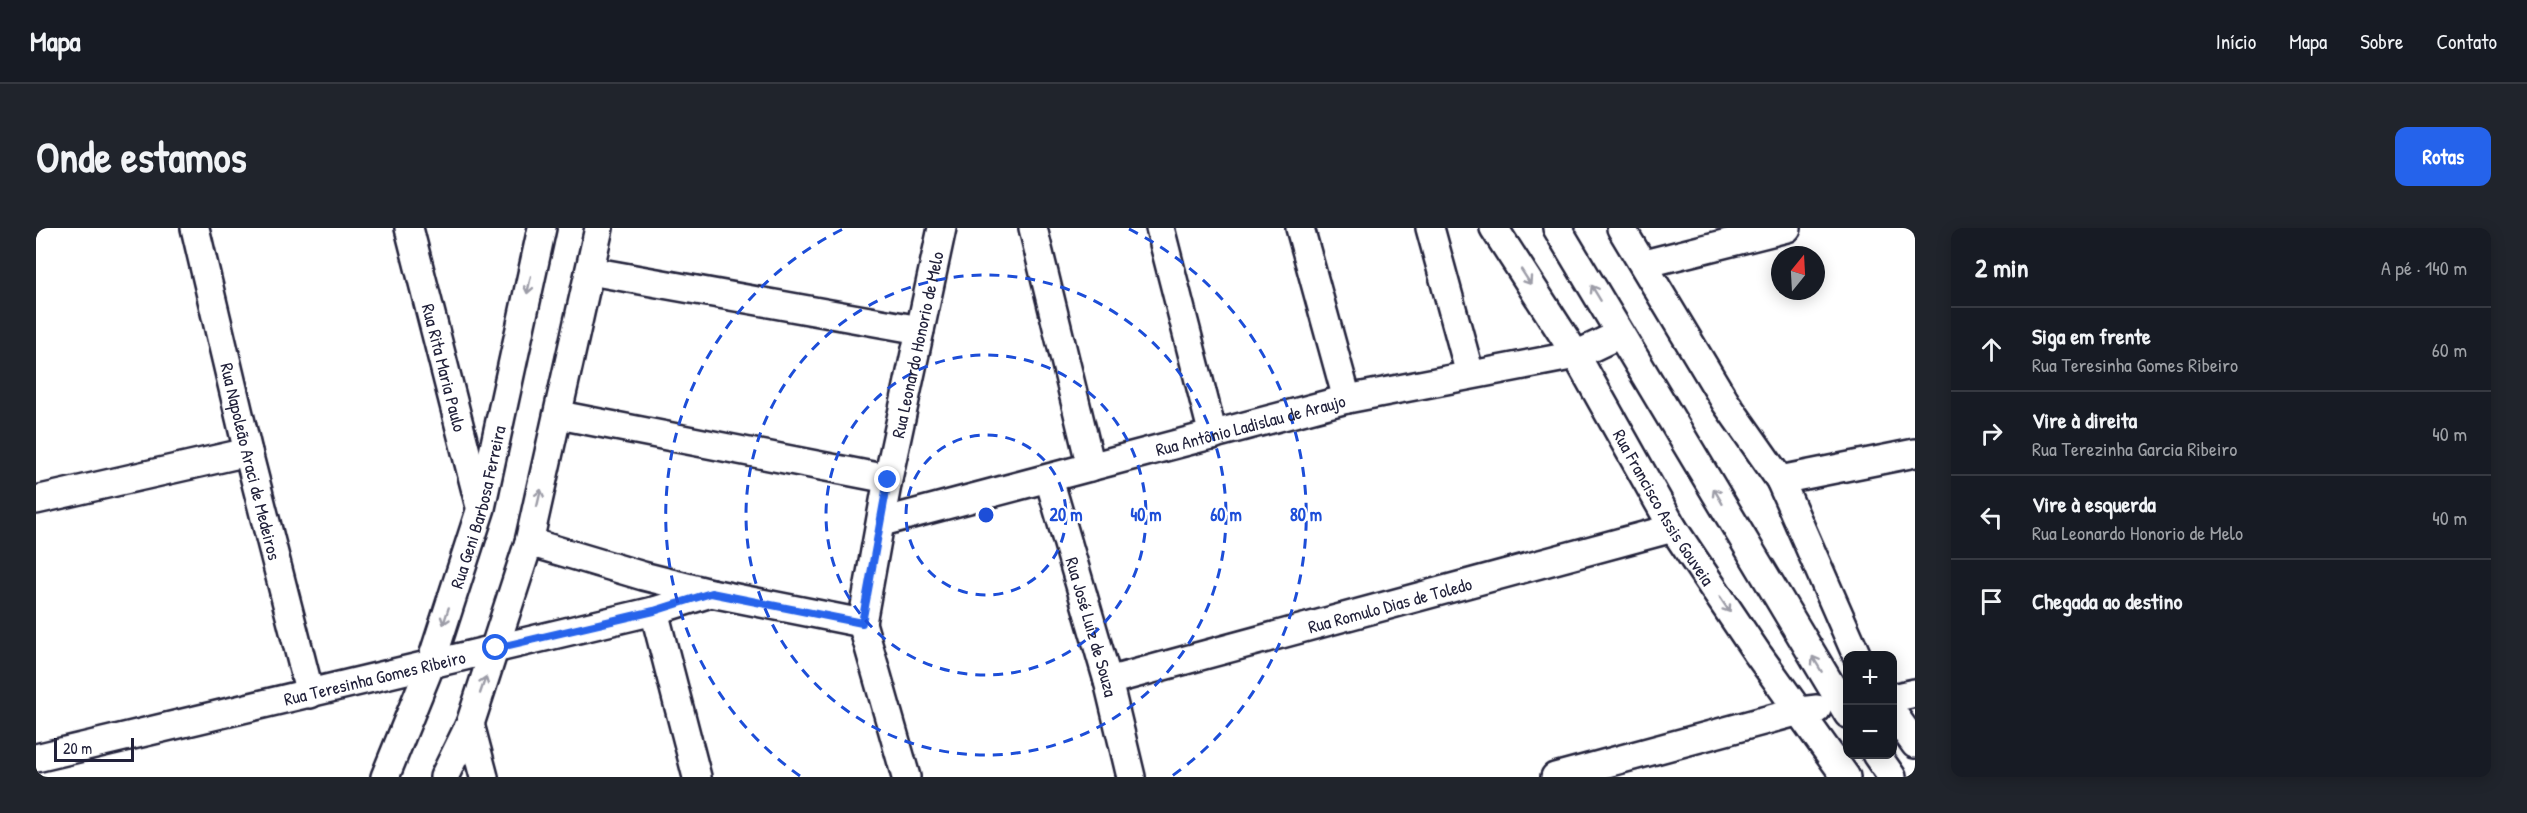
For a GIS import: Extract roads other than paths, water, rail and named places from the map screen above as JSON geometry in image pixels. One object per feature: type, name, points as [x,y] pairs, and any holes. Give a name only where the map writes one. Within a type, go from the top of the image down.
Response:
[{"type":"street","name":"Rua Napoleão Araci de Medeiros","points":[[195,228],[248,453],[310,694]]},
{"type":"street","name":"Rua Rita Maria Paulo","points":[[409,228],[481,508]]},
{"type":"street","name":"Rua Geni Barbosa Ferreira","points":[[385,777],[430,666],[481,508],[542,228]]},
{"type":"street","points":[[444,777],[470,724],[529,542],[599,228]]},
{"type":"street","name":"Rua Leonardo Honorio de Melo","points":[[906,777],[862,623],[888,480],[942,228]]},
{"type":"street","points":[[1033,228],[1091,467]]},
{"type":"street","points":[[1160,228],[1213,435]]},
{"type":"street","points":[[1300,228],[1347,399]]},
{"type":"street","points":[[1430,228],[1470,374]]},
{"type":"street","name":"Rua Francisco Assis Gouveia","points":[[1494,228],[1576,355],[1673,528],[1757,653],[1845,777]]},
{"type":"street","points":[[1557,228],[1844,705]]},
{"type":"street","points":[[1621,228],[1726,403],[1780,480],[1855,651]]},
{"type":"street","points":[[1644,264],[1787,228]]},
{"type":"street","points":[[590,271],[920,330]]},
{"type":"street","name":"Rua Antônio Ladislau de Araujo","points":[[882,522],[1347,399],[1576,355],[1620,334]]},
{"type":"street","points":[[559,415],[888,480]]},
{"type":"street","points":[[36,500],[248,453]]},
{"type":"street","points":[[1780,480],[1915,453]]},
{"type":"street","name":"Rua José Luiz de Souza","points":[[1049,479],[1108,681],[1131,777]]},
{"type":"street","name":"Rua Romulo Dias de Toledo","points":[[1108,681],[1673,528]]},
{"type":"street","points":[[529,542],[643,576],[711,593],[862,623]]},
{"type":"street","name":"Rua Teresinha Gomes Ribeiro","points":[[36,758],[430,666],[654,611],[711,593]]},
{"type":"street","points":[[654,611],[697,777]]},
{"type":"street","points":[[1897,697],[1915,693]]},
{"type":"street","points":[[1555,777],[1800,711],[1843,708]]},
{"type":"street","points":[[1897,718],[1915,744]]},
{"type":"street","points":[[470,724],[484,777]]},
{"type":"street","points":[[1879,759],[1892,777]]}]
